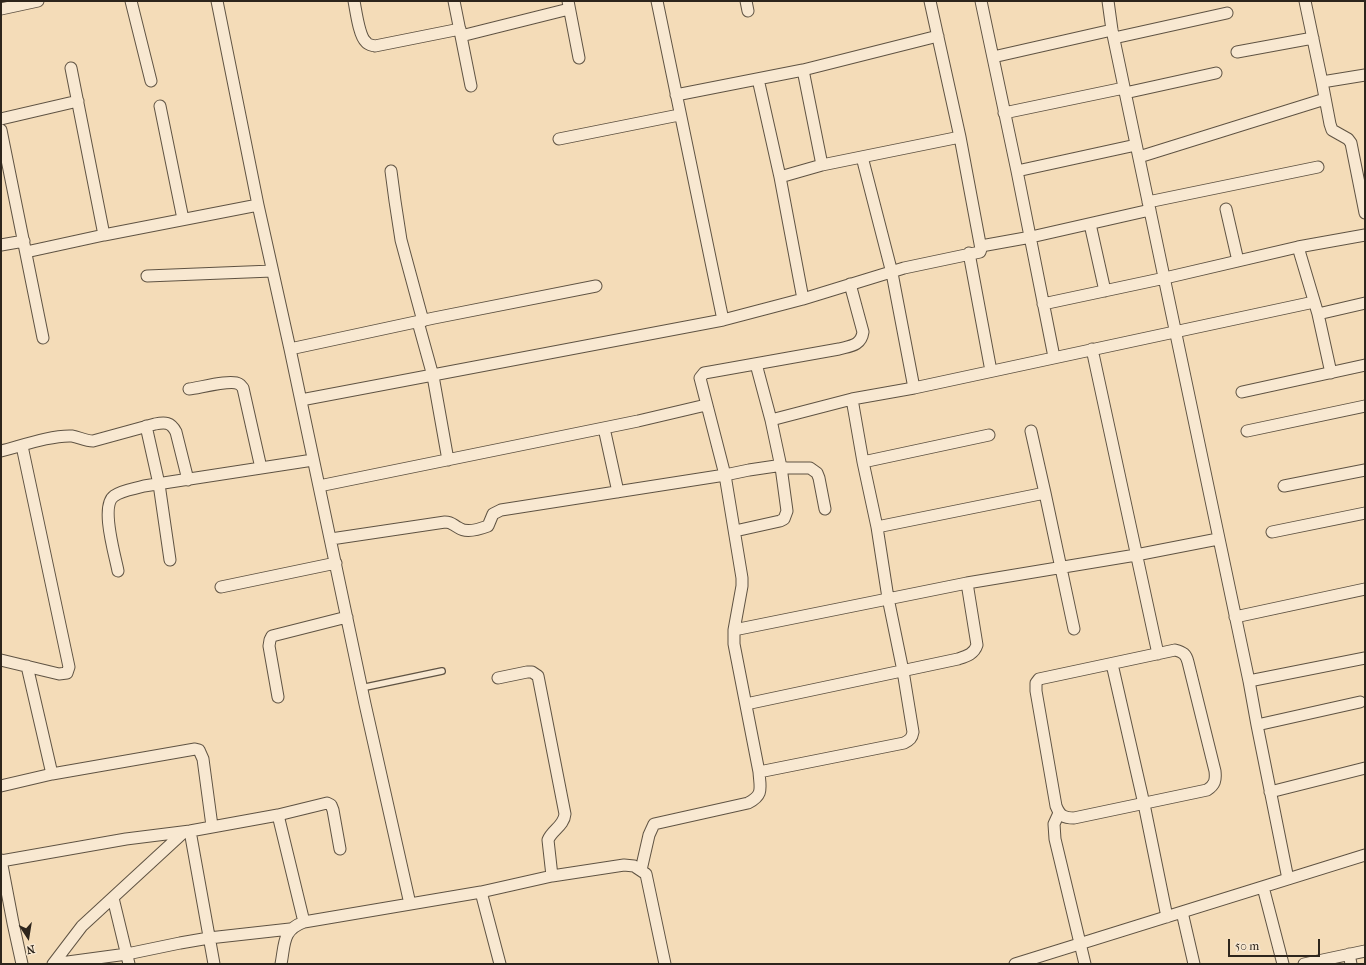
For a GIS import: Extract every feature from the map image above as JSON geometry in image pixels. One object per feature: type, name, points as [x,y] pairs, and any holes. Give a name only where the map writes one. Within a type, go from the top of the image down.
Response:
[{"type":"street","points":[[1,9],[38,1]]},
{"type":"street","points":[[131,1],[151,81]]},
{"type":"street","points":[[218,1],[272,271],[410,904]]},
{"type":"street","points":[[354,1],[361,34],[364,41],[375,46],[460,33],[568,5],[579,58]]},
{"type":"street","points":[[454,1],[471,86]]},
{"type":"street","points":[[657,1],[722,320]]},
{"type":"street","points":[[301,400],[722,320],[803,299],[850,284],[892,273],[904,268],[969,253],[980,252],[981,246],[960,137],[930,1]]},
{"type":"street","points":[[981,1],[1054,357]]},
{"type":"street","points":[[1108,1],[1113,34],[1249,682],[1288,879]]},
{"type":"street","points":[[1304,1],[1332,130],[1348,139],[1351,143],[1365,213]]},
{"type":"street","points":[[992,57],[1227,13]]},
{"type":"street","points":[[676,95],[803,70],[938,36]]},
{"type":"street","points":[[1237,52],[1313,38]]},
{"type":"street","points":[[71,68],[104,235]]},
{"type":"street","points":[[803,70],[822,165]]},
{"type":"street","points":[[1004,113],[1216,73]]},
{"type":"street","points":[[1322,82],[1365,75]]},
{"type":"street","points":[[758,79],[780,177],[803,299]]},
{"type":"street","points":[[1139,157],[1325,99]]},
{"type":"street","points":[[1,119],[78,101]]},
{"type":"street","points":[[160,106],[183,220]]},
{"type":"street","points":[[559,139],[680,115]]},
{"type":"street","points":[[1,130],[43,338]]},
{"type":"street","points":[[780,177],[822,165],[960,137]]},
{"type":"street","points":[[1017,171],[1136,145]]},
{"type":"street","points":[[862,157],[892,273],[914,388]]},
{"type":"street","points":[[981,246],[1090,224],[1149,206],[1318,167]]},
{"type":"street","points":[[391,171],[401,240],[432,376],[448,460]]},
{"type":"street","points":[[26,252],[258,205]]},
{"type":"street","points":[[1226,209],[1238,261]]},
{"type":"street","points":[[1090,224],[1105,291]]},
{"type":"street","points":[[1043,304],[1298,247],[1365,234]]},
{"type":"street","points":[[1,245],[24,241]]},
{"type":"street","points":[[1298,247],[1318,314],[1331,373]]},
{"type":"street","points":[[969,253],[991,371]]},
{"type":"street","points":[[147,276],[272,271]]},
{"type":"street","points":[[641,870],[649,835],[654,824],[748,803],[756,799],[761,792],[759,772],[735,654],[734,630],[742,582],[735,531],[725,476],[700,378],[701,376],[710,372],[839,349],[858,342],[862,339],[863,332],[850,284]]},
{"type":"street","points":[[290,349],[596,286]]},
{"type":"street","points":[[771,420],[852,399],[914,388],[1314,302]]},
{"type":"street","points":[[1318,314],[1365,303]]},
{"type":"street","points":[[1092,349],[1158,654]]},
{"type":"street","points":[[735,531],[784,519],[787,511],[781,467],[771,420],[756,364]]},
{"type":"street","points":[[1242,392],[1365,365]]},
{"type":"street","points":[[189,389],[227,383],[238,383],[241,385],[243,388],[261,468]]},
{"type":"street","points":[[759,772],[904,743],[909,741],[912,737],[913,732],[903,671],[888,598],[877,527],[863,462],[852,399]]},
{"type":"street","points":[[319,486],[604,428],[706,405]]},
{"type":"street","points":[[1248,431],[1365,406]]},
{"type":"street","points":[[1,451],[63,436],[93,441],[146,426],[163,423],[173,426],[176,432],[188,480]]},
{"type":"street","points":[[146,426],[159,484],[170,560]]},
{"type":"street","points":[[604,428],[618,492]]},
{"type":"street","points":[[1031,431],[1074,629]]},
{"type":"street","points":[[863,462],[989,435]]},
{"type":"street","points":[[1,660],[59,674],[67,672],[69,667],[22,446]]},
{"type":"street","points":[[118,571],[108,512],[110,499],[121,492],[159,484],[313,460]]},
{"type":"street","points":[[331,539],[445,522],[452,522],[460,529],[469,530],[488,526],[494,514],[501,510],[725,476],[749,470],[776,466],[810,468],[817,473],[820,478],[825,510]]},
{"type":"street","points":[[1284,486],[1365,470]]},
{"type":"street","points":[[877,527],[1045,493]]},
{"type":"street","points":[[1272,532],[1365,513]]},
{"type":"street","points":[[734,630],[966,582],[1136,555],[1218,538]]},
{"type":"street","points":[[221,587],[336,563]]},
{"type":"street","points":[[746,704],[903,671],[958,658],[972,653],[976,649],[977,645],[966,582]]},
{"type":"street","points":[[1235,617],[1365,589]]},
{"type":"street","points":[[278,697],[269,646],[272,636],[347,617]]},
{"type":"street","points":[[1175,650],[1182,651],[1186,655],[1215,771],[1214,783],[1207,790],[1074,818],[1063,817],[1059,813],[1055,798],[1036,691],[1036,683],[1039,678],[1046,676],[1158,654],[1175,650]]},
{"type":"street","points":[[1249,682],[1365,658]]},
{"type":"street","points":[[1112,664],[1144,804],[1167,917]]},
{"type":"street","points":[[27,666],[52,774]]},
{"type":"street","points":[[498,678],[527,672],[532,672],[538,676],[565,814],[563,823],[549,836],[548,840],[552,876]]},
{"type":"street","points":[[1257,725],[1360,702]]},
{"type":"street","points":[[1,786],[52,774],[195,749],[199,750],[203,758],[212,826]]},
{"type":"street","points":[[1270,792],[1365,768]]},
{"type":"street","points":[[22,964],[1,860],[126,839],[187,832],[212,826],[278,815],[327,803],[331,805],[333,810],[340,849]]},
{"type":"street","points":[[1059,813],[1054,824],[1054,833],[1085,964]]},
{"type":"street","points":[[278,815],[304,922]]},
{"type":"street","points":[[53,964],[82,926],[187,832]]},
{"type":"street","points":[[187,832],[214,964]]},
{"type":"street","points":[[1015,964],[1365,855]]},
{"type":"street","points":[[281,964],[286,937],[290,929],[295,925],[304,922],[481,892],[552,876],[624,865],[634,866],[646,874],[665,964]]},
{"type":"street","points":[[1263,887],[1283,964]]},
{"type":"street","points":[[481,892],[500,964]]},
{"type":"street","points":[[113,898],[128,959]]},
{"type":"street","points":[[1182,912],[1194,964]]},
{"type":"street","points":[[53,964],[128,959],[180,942],[290,929]]},
{"type":"street","points":[[1304,964],[1350,959],[1365,951]]},
{"type":"lane","points":[[362,688],[442,671]]}]
